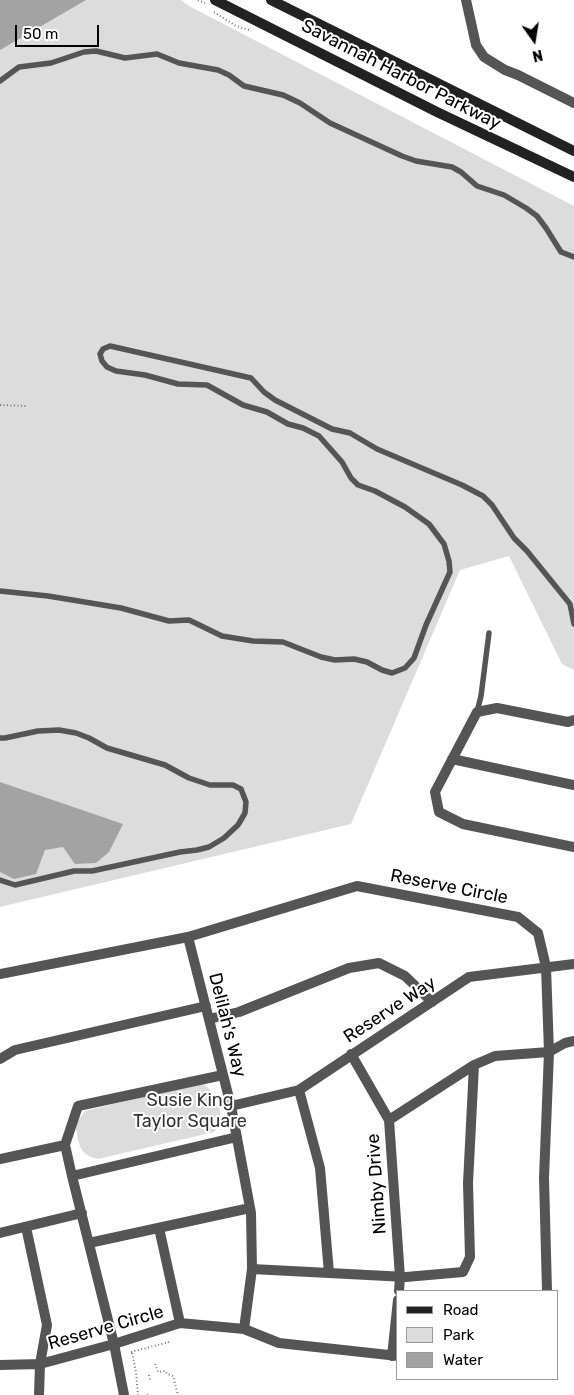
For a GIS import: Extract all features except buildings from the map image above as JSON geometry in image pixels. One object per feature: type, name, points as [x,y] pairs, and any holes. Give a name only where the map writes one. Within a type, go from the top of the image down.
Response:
[{"type":"street","name":"Savannah Harbor Parkway","points":[[215,0],[437,112],[574,177]]},
{"type":"street","name":"Savannah Harbor Parkway","points":[[271,0],[574,151]]},
{"type":"street","points":[[466,0],[476,45],[484,57],[505,70],[574,104]]},
{"type":"street","points":[[574,720],[568,722],[497,708],[476,712],[435,792],[439,812],[463,824],[574,847]]},
{"type":"street","points":[[452,759],[574,785]]},
{"type":"street","name":"Reserve Circle","points":[[0,974],[188,937],[357,886],[518,917],[538,932],[546,967],[549,1052],[544,1178],[547,1290]]},
{"type":"street","name":"Delilah's Way","points":[[188,937],[231,1106],[250,1208],[252,1269],[244,1329]]},
{"type":"street","points":[[209,1019],[238,1012],[349,968],[379,963],[405,976],[432,1002]]},
{"type":"street","name":"Reserve Way","points":[[231,1106],[299,1090],[470,977],[574,964]]},
{"type":"street","points":[[0,1059],[16,1050],[206,1006]]},
{"type":"street","points":[[390,1120],[474,1066],[494,1056],[549,1052],[566,1042],[574,1041]]},
{"type":"street","name":"Nimby Drive","points":[[351,1054],[390,1120],[400,1277],[399,1290]]},
{"type":"street","points":[[252,1269],[400,1277],[463,1272],[470,1257],[468,1182],[474,1066]]},
{"type":"street","points":[[124,1395],[114,1344],[65,1145],[78,1106],[223,1075]]},
{"type":"street","points":[[299,1090],[320,1168],[329,1273]]},
{"type":"street","points":[[72,1176],[237,1137]]},
{"type":"street","points":[[0,1158],[65,1145]]},
{"type":"street","points":[[89,1243],[250,1208]]},
{"type":"street","points":[[0,1233],[82,1213]]},
{"type":"street","points":[[26,1227],[47,1326],[40,1364],[39,1395]]},
{"type":"street","points":[[159,1228],[180,1324]]},
{"type":"street","name":"Reserve Circle","points":[[0,1365],[40,1364],[180,1324],[244,1329],[279,1344],[395,1356]]},
{"type":"street","points":[[395,1356],[396,1337]]},
{"type":"lane","points":[[0,81],[19,67],[51,63],[84,52],[96,51],[125,58],[157,54],[179,64],[218,70],[229,75],[244,86],[283,95],[300,103],[330,123],[402,156],[452,167],[477,186],[504,195],[537,216],[561,252],[574,258]]},
{"type":"lane","points":[[0,591],[48,596],[121,608],[169,621],[189,620],[222,636],[283,642],[320,657],[335,660],[354,659],[367,662],[392,673],[405,668],[414,658],[426,625],[450,572],[444,544],[429,524],[405,507],[375,491],[358,485],[351,478],[342,462],[319,436],[303,428],[288,424],[267,412],[244,405],[207,385],[178,384],[145,374],[116,372],[102,362],[100,354],[103,349],[110,346],[250,378],[275,400],[310,418],[332,429],[350,433],[377,449],[462,485],[483,496],[492,505],[514,538],[528,551],[570,604],[574,624]]},
{"type":"lane","points":[[476,712],[482,696],[489,633]]},
{"type":"lane","points":[[0,738],[59,730],[76,733],[107,748],[165,765],[189,778],[210,786],[233,785],[241,789],[246,802],[245,813],[238,825],[224,838],[208,847],[92,871],[74,871],[15,885],[0,880]]},
{"type":"path","points":[[0,406],[26,406]]},
{"type":"path","points":[[138,1395],[136,1372],[131,1352],[169,1342]]},
{"type":"path","points":[[155,1364],[158,1372],[165,1372],[172,1376],[178,1395]]},
{"type":"path","points":[[149,1375],[150,1380]]},
{"type":"green space","points":[[0,0],[181,0],[189,6],[574,206],[574,670],[562,664],[509,556],[460,570],[351,824],[0,907]]},
{"type":"green space","name":"Susie King Taylor Square","points":[[203,1084],[213,1093],[219,1106],[220,1120],[214,1132],[98,1159],[86,1154],[80,1147],[75,1125],[85,1111]]},
{"type":"water","points":[[0,0],[86,0],[0,50]]},
{"type":"water","points":[[0,782],[123,824],[109,852],[96,863],[75,864],[63,847],[45,850],[36,874],[14,879],[0,872]]}]
